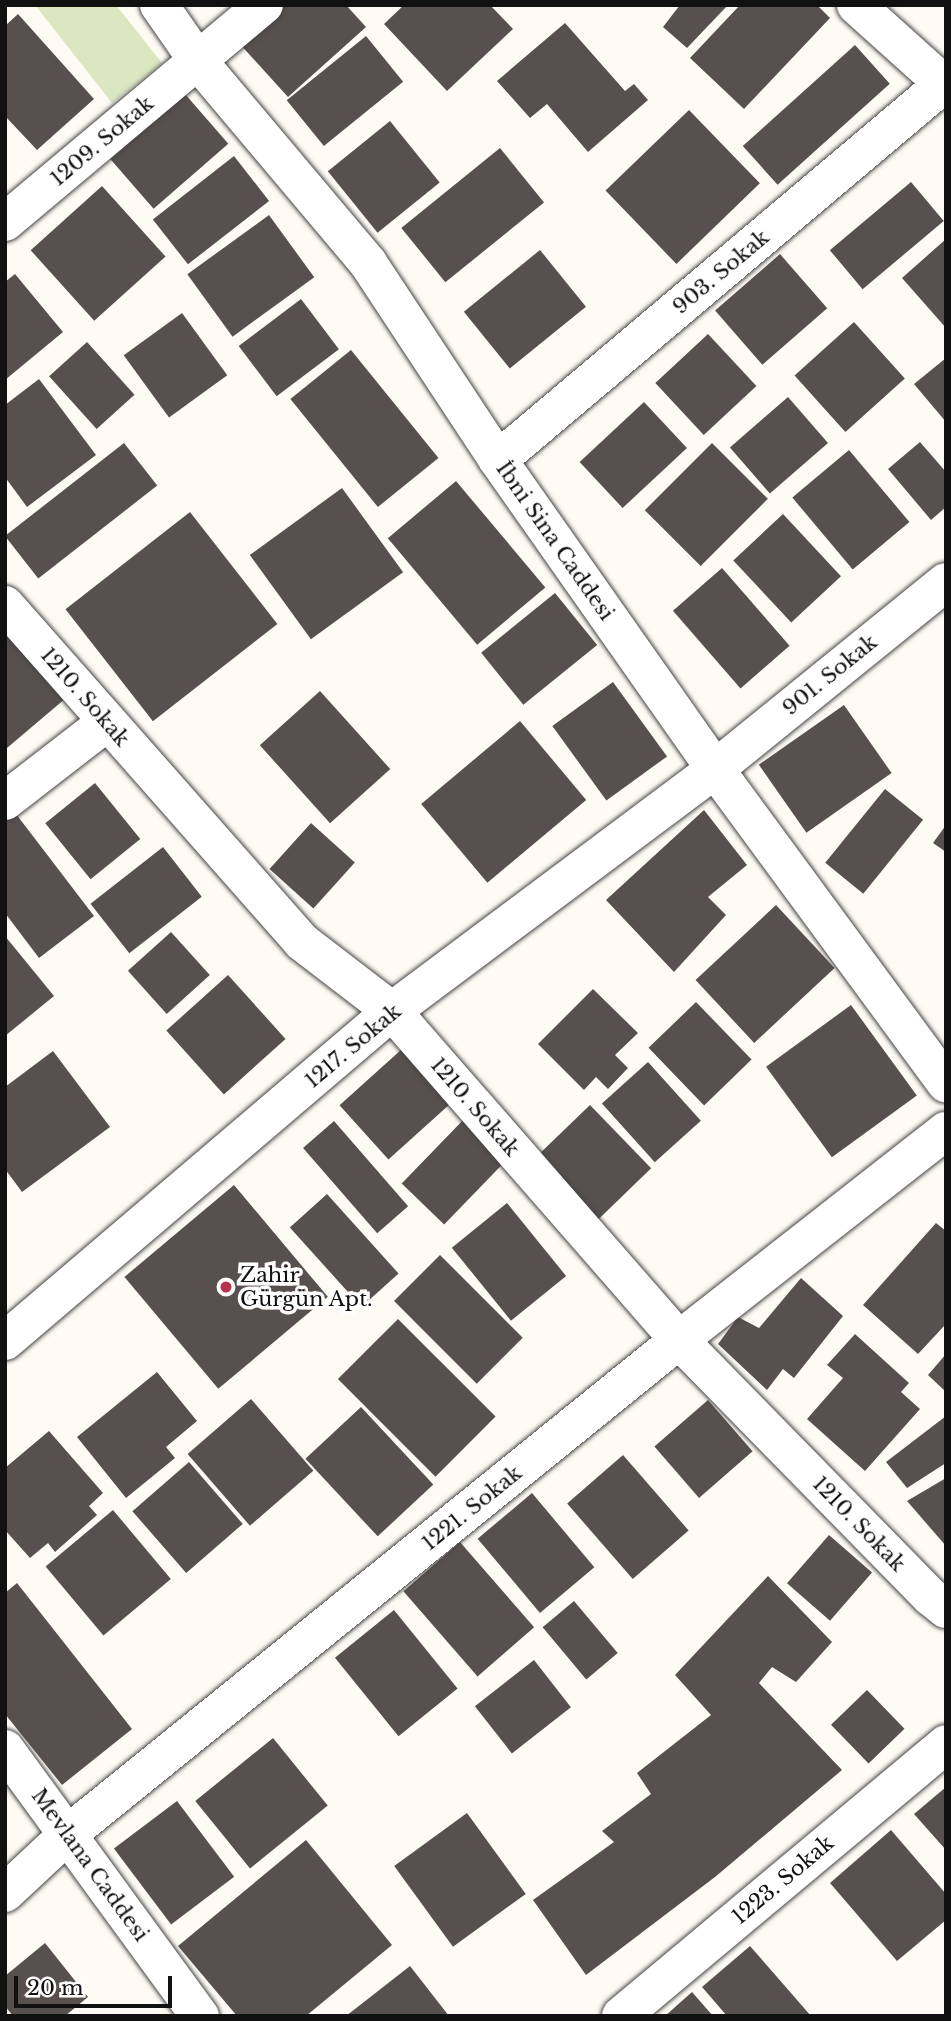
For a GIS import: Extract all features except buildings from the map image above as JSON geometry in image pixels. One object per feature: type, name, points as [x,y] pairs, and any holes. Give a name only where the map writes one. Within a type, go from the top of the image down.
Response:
[{"type":"street","name":"İbni Sina Caddesi","points":[[159,5],[198,61],[368,263],[498,460],[715,769],[946,1083]]},
{"type":"street","name":"1209. Sokak","points":[[5,222],[264,5]]},
{"type":"street","points":[[856,5],[945,84]]},
{"type":"street","name":"903. Sokak","points":[[498,460],[945,84]]},
{"type":"street","name":"901. Sokak","points":[[715,769],[946,582]]},
{"type":"street","name":"1210. Sokak","points":[[5,605],[302,942],[392,1011],[679,1340],[930,1597],[946,1609]]},
{"type":"street","points":[[5,801],[107,722]]},
{"type":"street","name":"1217. Sokak","points":[[5,1342],[392,1011],[715,769]]},
{"type":"street","name":"1221. Sokak","points":[[5,1893],[68,1834],[679,1340],[946,1131]]},
{"type":"street","name":"1223. Sokak","points":[[621,2016],[946,1744]]},
{"type":"street","name":"Mevlana Caddesi","points":[[5,1749],[200,2016]]},
{"type":"green space","points":[[35,5],[116,5],[162,63],[112,103]]},
{"type":"place","name":"Zahir Gürgün Apt.","points":[[226,1287]]}]
